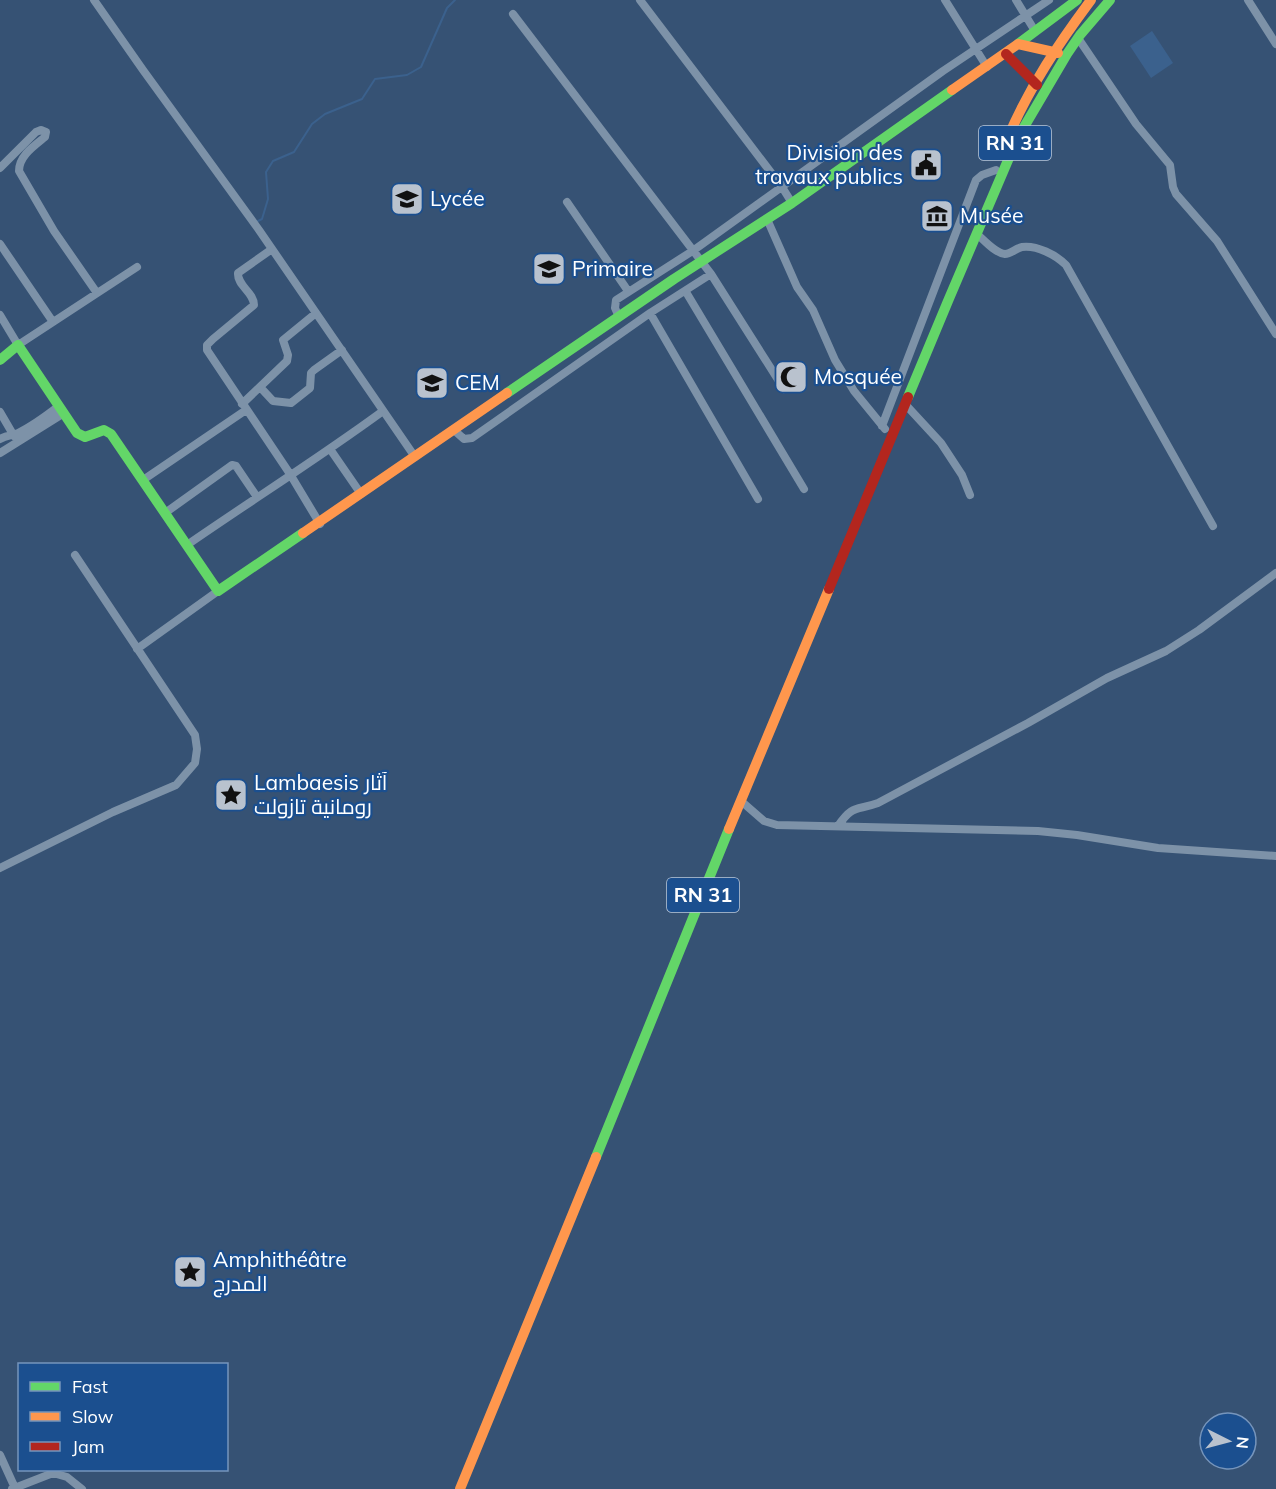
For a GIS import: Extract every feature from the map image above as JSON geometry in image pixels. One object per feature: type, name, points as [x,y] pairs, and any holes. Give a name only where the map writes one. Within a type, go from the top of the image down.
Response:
[{"type":"main road","points":[[0,360],[18,345],[81,436],[89,437],[104,430],[110,432],[218,591],[320,524],[619,317],[792,203],[1006,54],[1077,0]]},
{"type":"main road","name":"RN 31","points":[[948,301],[1010,132],[1035,83],[1090,0]]},
{"type":"main road","name":"RN 31","points":[[460,1489],[741,801],[1017,139],[1067,54],[1110,0]]},
{"type":"main road","points":[[1018,44],[1067,54]]},
{"type":"main road","points":[[1006,54],[1044,92]]},
{"type":"street","points":[[94,0],[272,249],[415,457]]},
{"type":"street","points":[[640,0],[792,203]]},
{"type":"street","points":[[945,0],[987,67]]},
{"type":"street","points":[[1016,0],[1035,31]]},
{"type":"street","points":[[619,317],[615,308],[616,300],[628,291],[694,250],[839,144],[1049,0]]},
{"type":"street","points":[[1248,0],[1276,44]]},
{"type":"street","points":[[513,14],[702,261],[784,389]]},
{"type":"street","points":[[1078,38],[1136,124],[1170,165],[1176,194],[1217,241],[1276,334]]},
{"type":"street","points":[[0,168],[36,132],[41,130],[45,132],[44,139],[32,147],[21,162],[19,171],[54,231],[97,293]]},
{"type":"street","points":[[882,426],[976,180],[982,174],[996,170]]},
{"type":"street","points":[[567,202],[628,291]]},
{"type":"street","points":[[767,219],[797,287],[813,310],[835,360],[854,392],[892,437]]},
{"type":"street","points":[[977,234],[1003,253],[1010,253],[1020,247],[1036,248],[1053,254],[1066,265],[1214,526]]},
{"type":"street","points":[[0,244],[53,322]]},
{"type":"street","points":[[272,249],[238,273],[238,279],[254,300],[254,305],[213,339],[206,348],[290,474],[320,524]]},
{"type":"street","points":[[0,315],[18,345],[136,267]]},
{"type":"street","points":[[455,431],[464,439],[472,438],[650,313],[711,274]]},
{"type":"street","points":[[686,292],[804,489]]},
{"type":"street","points":[[143,480],[244,407],[287,361],[288,356],[283,343],[285,338],[316,313]]},
{"type":"street","points":[[650,313],[758,499]]},
{"type":"street","points":[[261,387],[273,401],[291,403],[310,388],[311,373],[342,350]]},
{"type":"street","points":[[905,405],[941,443],[962,475],[970,495]]},
{"type":"street","points":[[0,439],[32,427],[62,409]]},
{"type":"street","points":[[0,453],[62,409]]},
{"type":"street","points":[[187,545],[383,411]]},
{"type":"street","points":[[0,412],[14,435]]},
{"type":"street","points":[[330,449],[362,494]]},
{"type":"street","points":[[165,513],[232,465],[236,466],[257,497]]},
{"type":"street","points":[[0,868],[113,812],[176,785],[195,763],[197,749],[195,735],[75,555]]},
{"type":"street","points":[[838,826],[849,811],[878,803],[1107,678],[1166,651],[1199,630],[1276,573]]},
{"type":"street","points":[[137,649],[218,591]]},
{"type":"street","points":[[741,801],[770,823],[1038,831],[1158,848],[1276,856]]},
{"type":"street","points":[[0,1455],[14,1488],[53,1473],[67,1477],[82,1489]]},
{"type":"water","points":[[1152,31],[1173,63],[1151,78],[1130,46]]},
{"type":"waterway","points":[[258,221],[262,219],[268,199],[266,172],[273,161],[294,152],[312,124],[325,114],[362,99],[375,79],[407,75],[421,67],[447,8],[455,0]]},
{"type":"traffic: fast","points":[[1018,44],[1077,0]]},
{"type":"traffic: fast","points":[[948,301],[1017,139],[1067,54],[1110,0]]},
{"type":"traffic: fast","points":[[507,393],[674,279],[792,203],[952,90]]},
{"type":"traffic: fast","points":[[908,397],[948,301]]},
{"type":"traffic: fast","points":[[0,360],[18,345],[77,433],[85,437],[104,430],[111,434],[218,591],[303,533]]},
{"type":"traffic: fast","points":[[596,1157],[729,829]]},
{"type":"traffic: slow","points":[[1009,135],[1046,65],[1091,0]]},
{"type":"traffic: slow","points":[[952,90],[1018,44],[1058,53]]},
{"type":"traffic: slow","points":[[303,533],[507,393]]},
{"type":"traffic: slow","points":[[729,829],[829,589]]},
{"type":"traffic: slow","points":[[460,1489],[596,1157]]},
{"type":"traffic: jam","points":[[1006,54],[1037,85]]},
{"type":"traffic: jam","points":[[829,589],[908,397]]},
{"type":"place","name":"Division des travaux publics","points":[[926,165]]},
{"type":"place","name":"Lycée","points":[[407,199]]},
{"type":"place","name":"Musée","points":[[937,216]]},
{"type":"place","name":"Primaire","points":[[549,269]]},
{"type":"place","name":"Mosquée","points":[[791,377]]},
{"type":"place","name":"CEM","points":[[432,383]]},
{"type":"place","name":"Lambaesis آثار رومانية تازولت","points":[[231,795]]},
{"type":"place","name":"Amphithéâtre المدرج","points":[[190,1272]]}]
